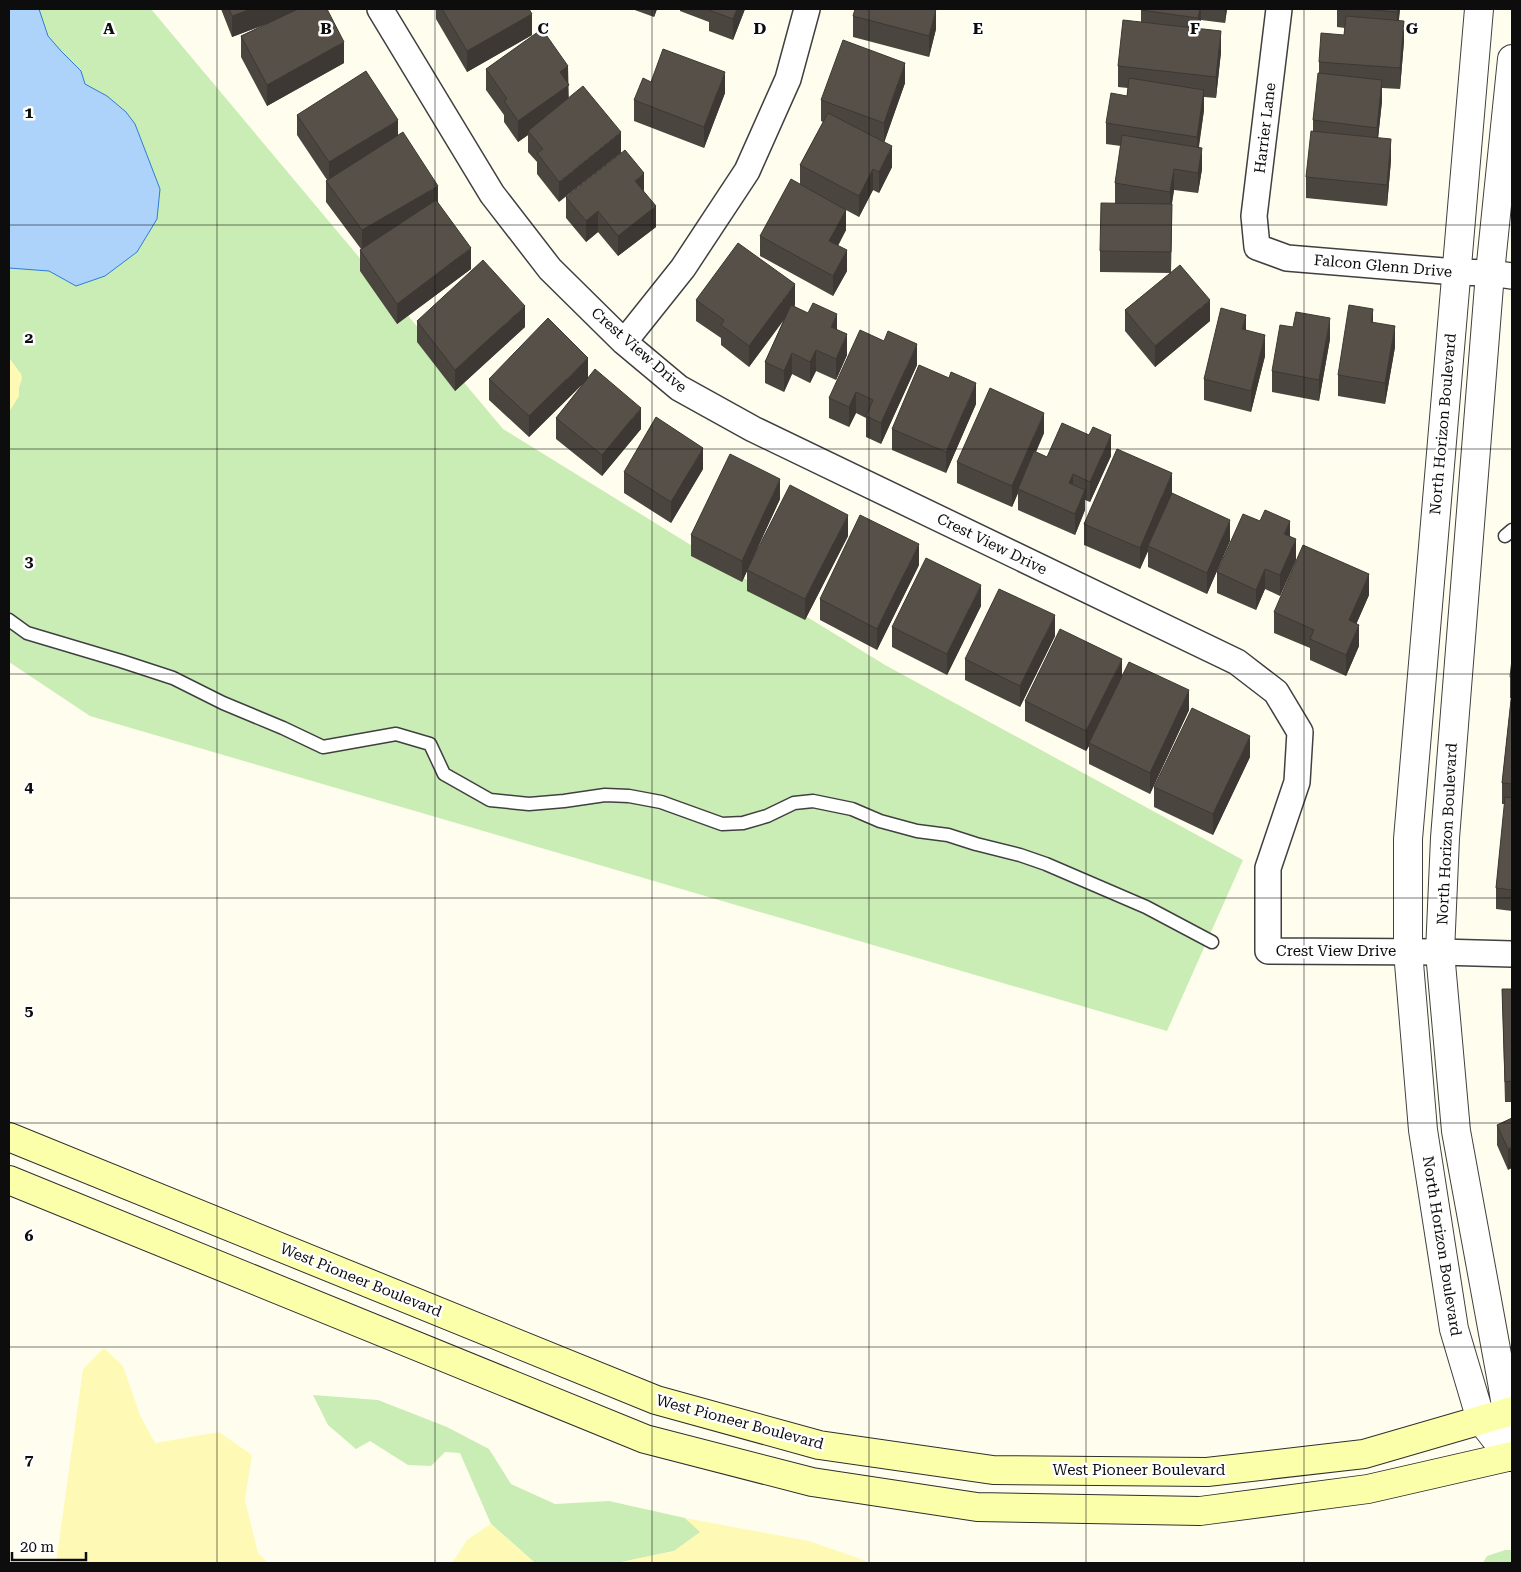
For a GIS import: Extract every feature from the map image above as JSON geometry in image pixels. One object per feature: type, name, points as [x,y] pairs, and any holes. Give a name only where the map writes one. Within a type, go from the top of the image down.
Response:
[{"type":"main road","name":"West Pioneer Boulevard","points":[[9,1138],[656,1400],[819,1445],[993,1470],[1207,1472],[1364,1454],[1510,1412]]},
{"type":"main road","points":[[9,1180],[645,1439],[812,1482],[976,1507],[1200,1511],[1368,1489],[1511,1457]]},
{"type":"street","name":"Crest View Drive","points":[[380,9],[492,194],[550,270],[624,342],[679,388],[753,429],[1237,662],[1276,692],[1300,732],[1297,782],[1268,868],[1268,951],[1408,951],[1512,954]]},
{"type":"street","points":[[624,342],[684,268],[747,170],[788,79],[808,9]]},
{"type":"street","name":"Harrier Lane","points":[[1257,247],[1254,216],[1279,9]]},
{"type":"street","name":"North Horizon Boulevard","points":[[1479,9],[1408,839],[1408,951],[1423,1130],[1452,1320],[1481,1420],[1511,1457]]},
{"type":"street","name":"North Horizon Boulevard","points":[[1511,1457],[1510,1412],[1456,1130],[1440,952],[1445,838],[1501,275],[1512,59]]},
{"type":"street","name":"Falcon Glenn Drive","points":[[1257,247],[1287,258],[1501,275]]},
{"type":"lane","points":[[9,620],[27,633],[173,678],[223,703],[323,747],[396,734],[430,744],[444,774],[490,800],[529,804],[605,795],[629,796],[661,802],[722,824],[743,823],[767,816],[794,803],[812,801],[832,804],[852,809],[880,821],[917,831],[948,835],[1046,864],[1146,907],[1212,942]]},
{"type":"green space","points":[[9,9],[151,9],[503,429],[885,665],[1243,860],[1167,1031],[90,716],[9,662]]},
{"type":"green space","points":[[313,1395],[378,1400],[447,1427],[489,1449],[511,1484],[555,1504],[609,1501],[685,1518],[701,1532],[674,1551],[617,1563],[535,1563],[491,1524],[460,1453],[445,1452],[431,1466],[408,1465],[370,1441],[356,1449],[328,1425]]},
{"type":"green space","points":[[1505,1550],[1512,1550],[1512,1563],[1483,1563],[1487,1556]]},
{"type":"sand","points":[[9,351],[10,359],[22,378],[19,396],[9,412]]},
{"type":"sand","points":[[104,1348],[123,1366],[140,1415],[155,1443],[219,1432],[252,1455],[245,1500],[258,1553],[268,1563],[56,1563],[83,1369]]},
{"type":"sand","points":[[685,1518],[809,1541],[872,1563],[617,1563],[674,1551],[700,1532]]},
{"type":"sand","points":[[491,1524],[535,1563],[452,1563],[467,1540]]},
{"type":"water","points":[[9,9],[39,9],[48,36],[81,71],[85,84],[107,96],[126,112],[135,124],[160,189],[157,219],[137,252],[105,276],[76,286],[49,271],[9,268]]},
{"type":"building","points":[[229,9],[251,9],[232,16]]},
{"type":"building","points":[[298,9],[327,9],[344,42],[267,85],[241,36]]},
{"type":"building","points":[[442,9],[529,9],[532,14],[467,51]]},
{"type":"building","points":[[710,9],[737,9],[733,19]]},
{"type":"building","points":[[855,9],[936,9],[929,36],[853,16]]},
{"type":"building","points":[[1141,9],[1200,9],[1198,18]]},
{"type":"building","points":[[1363,9],[1398,9],[1397,12]]},
{"type":"building","points":[[1346,16],[1404,21],[1400,68],[1319,62],[1321,33],[1344,35]]},
{"type":"building","points":[[1123,20],[1221,31],[1216,77],[1118,66]]},
{"type":"building","points":[[542,29],[568,66],[560,72],[569,85],[518,121],[504,101],[507,99],[486,69]]},
{"type":"building","points":[[843,40],[905,63],[884,123],[821,100]]},
{"type":"building","points":[[663,49],[725,72],[704,127],[634,100],[643,78],[651,82]]},
{"type":"building","points":[[366,71],[398,120],[329,162],[297,115]]},
{"type":"building","points":[[1318,73],[1382,80],[1377,128],[1313,120]]},
{"type":"building","points":[[1129,78],[1204,90],[1197,137],[1106,123],[1111,93],[1127,96]]},
{"type":"building","points":[[583,86],[621,132],[559,182],[537,153],[543,149],[528,131]]},
{"type":"building","points":[[828,113],[892,146],[879,172],[873,169],[859,196],[800,165]]},
{"type":"building","points":[[1311,131],[1391,139],[1387,185],[1306,177]]},
{"type":"building","points":[[403,132],[438,186],[362,230],[326,181]]},
{"type":"building","points":[[1122,135],[1202,148],[1198,173],[1174,169],[1170,192],[1115,183]]},
{"type":"building","points":[[625,150],[644,173],[635,181],[656,206],[618,236],[598,211],[586,221],[566,197]]},
{"type":"building","points":[[791,179],[846,210],[829,241],[847,250],[833,276],[760,236]]},
{"type":"building","points":[[436,200],[471,248],[397,304],[360,250]]},
{"type":"building","points":[[1101,203],[1172,204],[1171,252],[1100,251]]},
{"type":"building","points":[[738,243],[795,284],[749,346],[721,325],[724,320],[696,300]]},
{"type":"building","points":[[483,260],[525,306],[455,370],[417,321]]},
{"type":"building","points":[[1180,265],[1210,300],[1155,346],[1125,310]]},
{"type":"building","points":[[813,303],[837,314],[831,327],[847,334],[836,359],[816,350],[810,362],[792,353],[784,371],[765,362],[791,305],[808,313]]},
{"type":"building","points":[[1349,305],[1373,309],[1371,322],[1395,326],[1385,383],[1338,375]]},
{"type":"building","points":[[1221,308],[1246,315],[1242,329],[1265,335],[1251,391],[1204,379]]},
{"type":"building","points":[[1296,312],[1330,318],[1319,380],[1272,371],[1280,325],[1293,327]]},
{"type":"building","points":[[548,318],[588,358],[529,416],[489,379]]},
{"type":"building","points":[[860,330],[884,341],[888,331],[917,344],[881,423],[866,416],[873,400],[856,392],[849,407],[829,398]]},
{"type":"building","points":[[919,365],[949,378],[951,372],[976,383],[946,452],[892,429]]},
{"type":"building","points":[[595,369],[641,408],[602,455],[556,418]]},
{"type":"building","points":[[990,388],[1044,413],[1012,486],[957,462]]},
{"type":"building","points":[[656,417],[703,448],[671,502],[624,472]]},
{"type":"building","points":[[1062,423],[1089,435],[1093,427],[1111,435],[1090,482],[1073,474],[1069,483],[1085,490],[1075,514],[1018,489],[1034,451],[1047,457]]},
{"type":"building","points":[[1117,449],[1172,473],[1140,548],[1084,524]]},
{"type":"building","points":[[730,454],[780,479],[742,561],[691,535]]},
{"type":"building","points":[[790,485],[848,515],[805,599],[747,570]]},
{"type":"building","points":[[1172,493],[1230,520],[1207,573],[1148,546]]},
{"type":"building","points":[[1265,510],[1290,521],[1284,534],[1296,539],[1280,575],[1265,569],[1256,590],[1217,572],[1243,514],[1260,521]]},
{"type":"building","points":[[860,515],[919,544],[877,629],[820,599]]},
{"type":"building","points":[[1303,545],[1369,574],[1349,620],[1359,625],[1346,655],[1310,639],[1314,630],[1274,612]]},
{"type":"building","points":[[926,558],[981,585],[947,654],[892,627]]},
{"type":"building","points":[[999,589],[1055,615],[1020,686],[965,659]]},
{"type":"building","points":[[1060,629],[1122,659],[1086,731],[1025,701]]},
{"type":"building","points":[[1512,659],[1512,677],[1510,677]]},
{"type":"building","points":[[1129,662],[1189,690],[1150,773],[1089,743]]},
{"type":"building","points":[[1512,691],[1512,784],[1502,783]]},
{"type":"building","points":[[1192,708],[1250,736],[1213,814],[1154,787]]},
{"type":"building","points":[[1505,797],[1512,798],[1512,890],[1496,888]]},
{"type":"building","points":[[1502,989],[1512,989],[1512,1081],[1505,1082]]},
{"type":"building","points":[[1512,1118],[1512,1147],[1508,1149],[1497,1125]]}]
